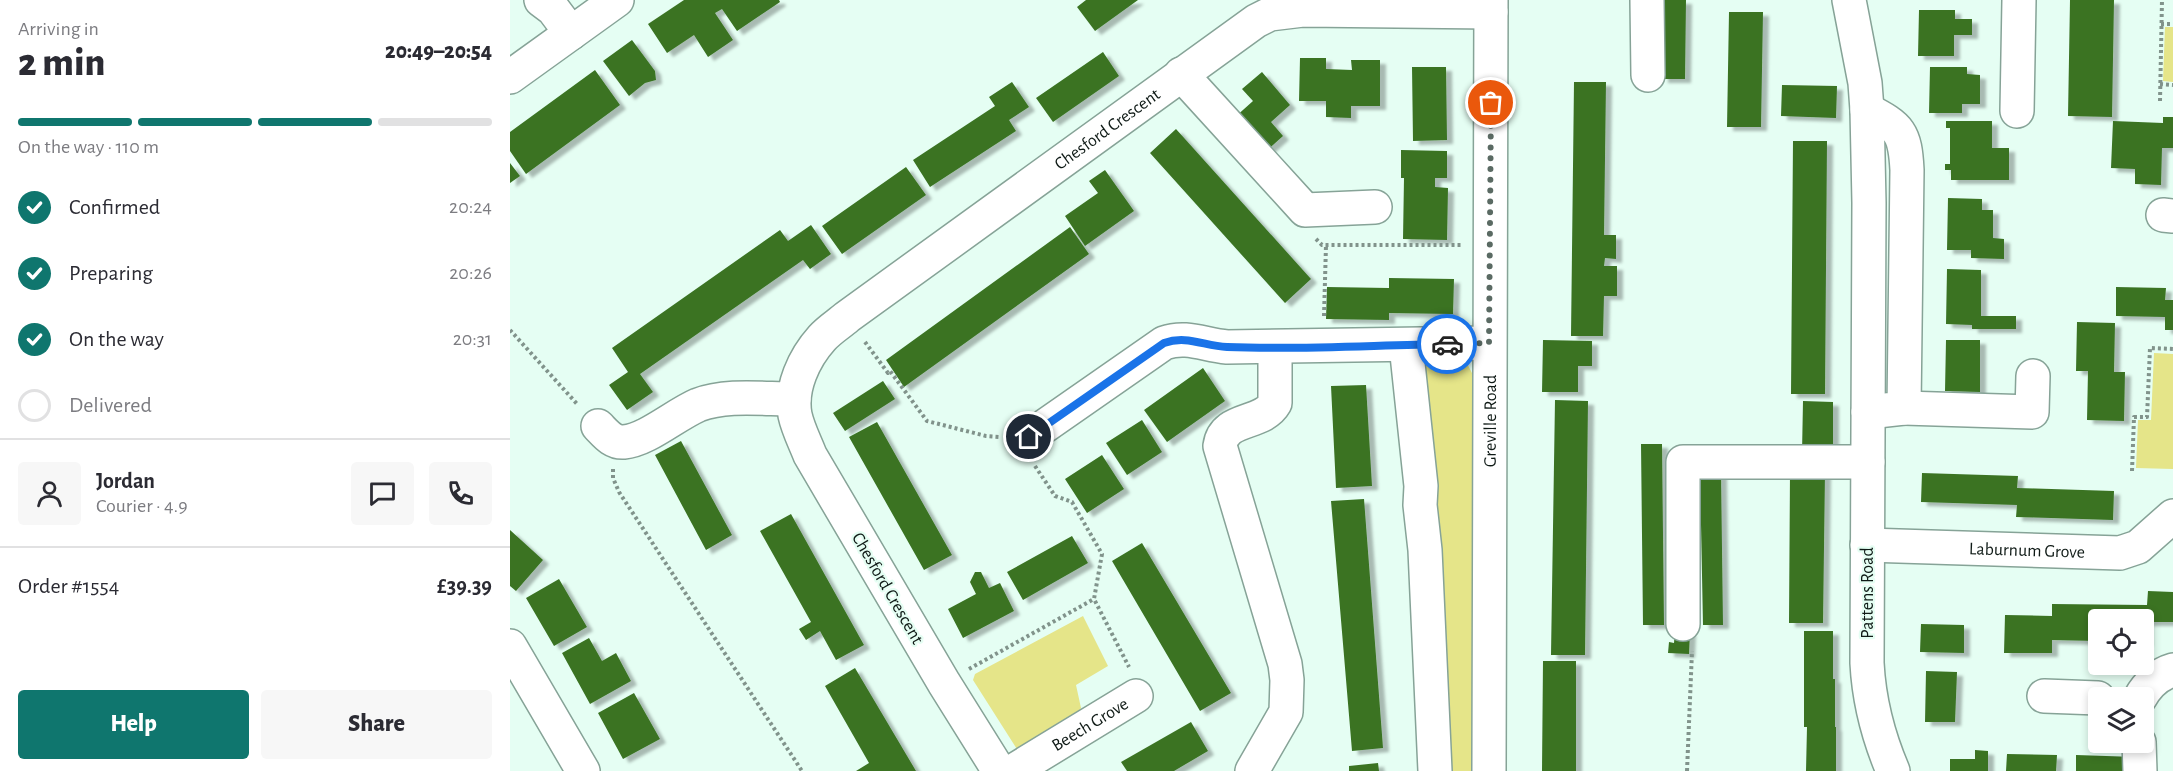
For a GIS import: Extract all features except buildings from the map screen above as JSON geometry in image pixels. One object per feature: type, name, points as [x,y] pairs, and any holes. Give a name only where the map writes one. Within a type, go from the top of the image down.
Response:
[{"type":"street","points":[[541,0],[553,9],[571,33]]},
{"type":"street","points":[[510,77],[617,0]]},
{"type":"street","points":[[1647,0],[1648,75]]},
{"type":"street","name":"Pattens Road","points":[[1849,0],[1861,60],[1867,110],[1869,203],[1868,682],[1880,740],[1893,771]]},
{"type":"street","points":[[2017,111],[2019,0]]},
{"type":"street","name":"Chesford Crescent","points":[[999,771],[944,683],[810,454],[795,415],[794,399],[800,374],[812,351],[822,337],[847,317],[1256,21],[1286,11],[1491,6]]},
{"type":"street","name":"Greville Road","points":[[1489,771],[1491,6]]},
{"type":"street","points":[[1181,74],[1305,210],[1375,207]]},
{"type":"street","points":[[1867,110],[1899,129],[1906,156],[1904,408]]},
{"type":"street","points":[[1022,445],[1154,350],[1170,341],[1190,339],[1227,347],[1489,343]]},
{"type":"street","points":[[1406,345],[1421,486],[1420,505],[1425,550],[1435,771]]},
{"type":"street","points":[[1252,771],[1286,712],[1287,680],[1285,664],[1220,446],[1221,437],[1227,430],[1236,424],[1263,416],[1271,411],[1275,403],[1275,347]]},
{"type":"street","points":[[1868,412],[1904,408],[2032,412],[2033,376]]},
{"type":"street","points":[[608,434],[634,440],[680,414],[709,402],[794,399]]},
{"type":"street","points":[[1683,624],[1683,462],[1868,462]]},
{"type":"street","name":"Laburnum Grove","points":[[1867,545],[2120,553],[2138,548],[2173,516]]},
{"type":"street","points":[[515,667],[583,771]]},
{"type":"street","points":[[2147,687],[2158,677],[2173,670]]},
{"type":"street","name":"Beech Grove","points":[[1013,771],[1136,696]]},
{"type":"street","points":[[2044,696],[2088,698]]},
{"type":"street","points":[[2139,753],[2140,771]]},
{"type":"path","points":[[2160,101],[2162,0]]},
{"type":"path","points":[[2161,24],[2173,24]]},
{"type":"path","points":[[2160,84],[2173,85]]},
{"type":"path","points":[[1324,320],[1326,245]]},
{"type":"path","points":[[847,317],[927,421],[1022,445],[1055,496],[1072,502],[1102,554],[1094,599],[1141,689],[1136,696]]},
{"type":"path","points":[[510,330],[561,386]]},
{"type":"path","points":[[2132,471],[2134,417],[2146,417],[2150,348],[2173,349]]},
{"type":"path","points":[[608,434],[613,478],[619,492],[802,771]]},
{"type":"path","points":[[944,683],[1094,599]]},
{"type":"path","points":[[1683,624],[1693,624],[1687,771]]},
{"type":"shaded area","points":[[2165,27],[2173,27],[2173,82],[2163,81]]},
{"type":"shaded area","points":[[1461,352],[1472,373],[1474,771],[1448,771],[1422,371],[1434,356]]},
{"type":"shaded area","points":[[2154,353],[2173,354],[2173,469],[2136,468],[2138,420],[2151,420]]},
{"type":"shaded area","points":[[1083,616],[1108,666],[1076,685],[1081,708],[1076,716],[1020,754],[973,680],[975,674]]},
{"type":"way so far","points":[[1447,344],[1489,343],[1491,103]]},
{"type":"route","points":[[1029,437],[1164,343],[1177,339],[1190,339],[1219,347],[1447,344]]}]
